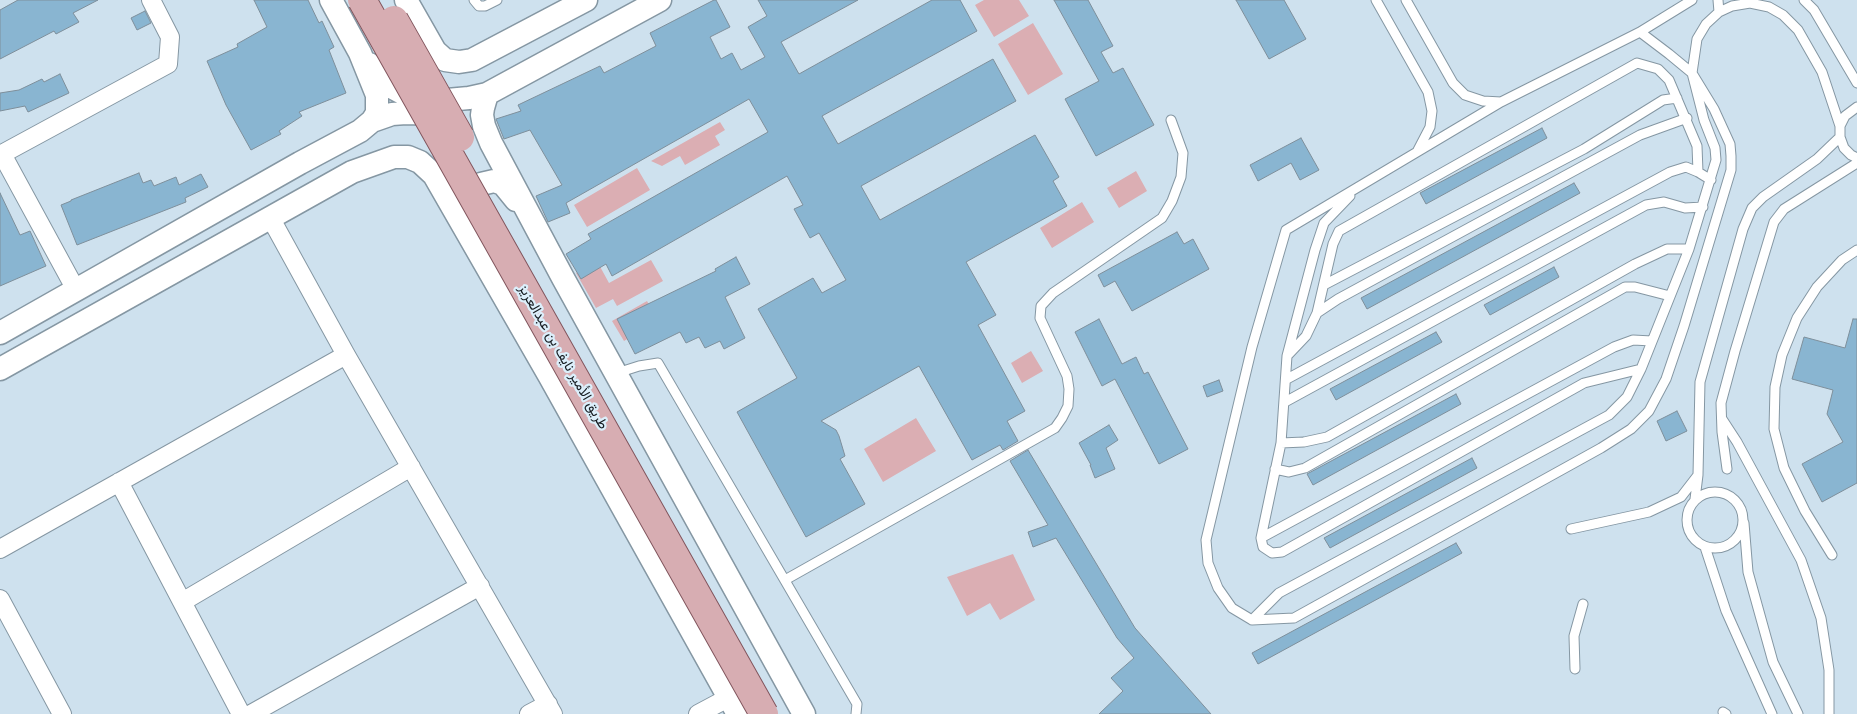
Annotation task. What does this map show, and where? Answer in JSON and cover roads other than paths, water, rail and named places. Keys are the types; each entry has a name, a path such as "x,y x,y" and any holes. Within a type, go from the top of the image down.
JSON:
{"main road":[{"name":"طريق الأمير نايف بن عبدالعزيز","path":"362,0 764,714"},
{"name":"طريق الأمير نايف بن عبدالعزيز","path":"383,0 783,714"}],"street":[{"path":"76,290 1,154 168,64 170,37 151,0"},
{"path":"333,0 352,20 366,30 373,32 382,31 394,24 398,12 396,0"},
{"path":"0,333 360,131 372,121 377,113 377,95 360,53 333,0"},
{"path":"406,0 435,50 444,60 459,62 472,60 561,9 586,0"},
{"path":"360,53 393,88 408,96 436,101 469,98 488,94 660,0"},
{"path":"488,94 482,115 491,143 528,214 804,714"},
{"path":"372,121 392,114 431,112 461,120 479,131 491,143"},
{"path":"0,369 352,172 394,157 408,157 420,162 434,175 550,377 733,706 698,714"},
{"path":"488,269 466,210 468,194 481,184 494,181 503,184 528,214"},
{"path":"270,217 346,355 550,709 529,714"},
{"path":"0,549 346,355"},
{"path":"182,602 411,467"},
{"path":"119,482 241,714"},
{"path":"251,714 480,586"},
{"path":"0,599 62,714"}],"lane":[{"path":"474,0 479,6 485,6 497,0"},
{"path":"1376,0 1428,92 1432,111 1430,127 1417,152"},
{"path":"1406,0 1453,83 1465,95 1482,101 1501,102"},
{"path":"1640,32 1692,73 1714,110 1730,144 1730,170 1708,250 1669,370 1649,411 1631,429 1601,448 1294,618 1252,620 1232,608 1218,588 1208,563 1206,540 1252,347 1286,230 1358,189 1501,102 1640,32 1692,0"},
{"path":"1718,0 1719,12"},
{"path":"1804,0 1814,10 1857,83"},
{"path":"1252,620 1279,594 1609,415 1627,397 1641,369 1690,249 1716,160 1715,148 1704,120 1692,73 1697,39 1706,24 1719,12 1732,6 1750,3 1768,7 1783,15 1798,30 1822,72 1840,126 1840,137 1844,148 1857,158"},
{"path":"1287,356 1306,336 1317,313 1333,244 1339,231 1638,63 1658,69 1670,80 1697,146 1698,172"},
{"path":"1324,285 1584,149 1663,100 1677,98"},
{"path":"1840,126 1845,116 1857,108"},
{"path":"1317,313 1338,299 1640,135 1687,118"},
{"path":"785,580 1055,428 1068,406 1068,382 1040,318 1041,306 1053,293 1162,218 1172,202 1180,177 1183,152 1171,120"},
{"path":"1744,523 1737,539 1722,548 1704,547 1688,531 1687,514 1695,499 1698,475 1700,382 1743,229 1752,208 1763,197 1817,159 1840,137"},
{"path":"1727,469 1721,417 1722,403 1735,351 1774,222 1784,209 1857,162"},
{"path":"1286,379 1670,172 1686,168 1698,172 1710,180"},
{"path":"1358,189 1324,223 1287,356 1281,443 1262,538 1263,547 1272,553 1282,552 1584,383 1641,369"},
{"path":"1285,402 1646,204 1664,202 1685,208 1703,207"},
{"path":"1281,443 1304,442 1327,437 1635,264 1667,249 1690,249"},
{"path":"1832,555 1805,510 1784,468 1774,429 1775,387 1782,355 1797,318 1817,287 1842,260 1857,250"},
{"path":"1275,469 1289,472 1305,468 1625,288 1635,287 1670,296"},
{"path":"1262,538 1614,347 1633,340 1652,340"},
{"path":"617,374 639,366 658,363 857,704 856,714"},
{"path":"1721,417 1737,442 1800,560 1821,618 1829,670 1829,714"},
{"path":"1571,529 1649,512 1681,497 1698,475"},
{"path":"1695,499 1712,491 1729,495 1738,502 1743,512 1748,572 1773,662 1798,714"},
{"path":"1704,547 1729,618 1772,714"},
{"path":"1575,670 1574,636 1582,604"}]}
